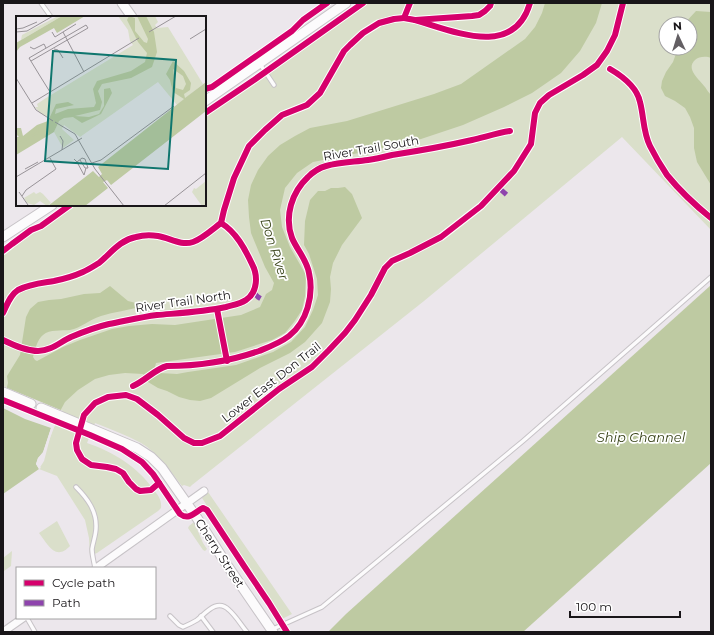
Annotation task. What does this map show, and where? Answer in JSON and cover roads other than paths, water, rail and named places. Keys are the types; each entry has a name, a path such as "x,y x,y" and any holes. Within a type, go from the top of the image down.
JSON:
{"street":[{"path":"122,3 131,16"},
{"path":"206,100 346,3"},
{"path":"3,238 51,206"},
{"path":"3,392 31,404"},
{"name":"Cherry Street","path":"41,408 137,448 151,457 162,468 272,631"},
{"path":"96,567 204,491"},
{"path":"3,632 22,619"}],"lane":[{"path":"41,3 50,16"},
{"path":"260,63 274,85"},
{"path":"272,631 322,607 523,441 711,277"},
{"path":"76,487 90,503 95,515 96,527 92,551 95,567"},
{"path":"183,627 212,607 221,605 228,609 247,632"},
{"path":"170,616 183,627"},
{"path":"201,616 214,632"},
{"path":"27,619 35,632"},
{"path":"182,632 183,627"}],"water":[{"name":"Don River","path":"545,3 602,3 596,23 580,51 561,73 532,93 463,125 421,139 313,162 297,173 285,188 280,210 282,227 290,247 306,275 305,296 302,310 285,333 272,340 235,352 156,363 155,367 160,373 177,374 236,365 273,352 291,342 305,327 318,295 317,279 309,254 304,245 305,221 310,200 318,191 345,187 352,194 362,218 342,245 333,263 330,277 330,302 322,323 305,342 290,353 260,368 211,398 200,401 179,397 158,388 148,382 143,374 125,373 95,379 78,390 65,402 51,428 43,453 38,458 36,464 39,469 3,494 3,403 8,383 7,376 20,355 26,317 30,309 38,302 84,294 100,293 110,286 128,301 144,305 97,317 74,329 46,333 39,340 35,348 33,357 37,361 63,347 112,329 152,324 175,325 241,315 260,307 266,294 272,290 274,283 265,267 251,233 248,200 251,185 258,170 268,156 280,145 310,128 347,121 461,84 525,39 535,27"},
{"path":"696,11 711,12 711,58 701,57 695,60 692,63 692,71 711,95 711,185 697,162 694,148 694,128 690,117 685,108 665,96 661,88 662,81 675,56 698,56 698,16 691,16"},
{"name":"Ship Channel","path":"711,285 711,463 523,632 328,632 346,614"}]}
